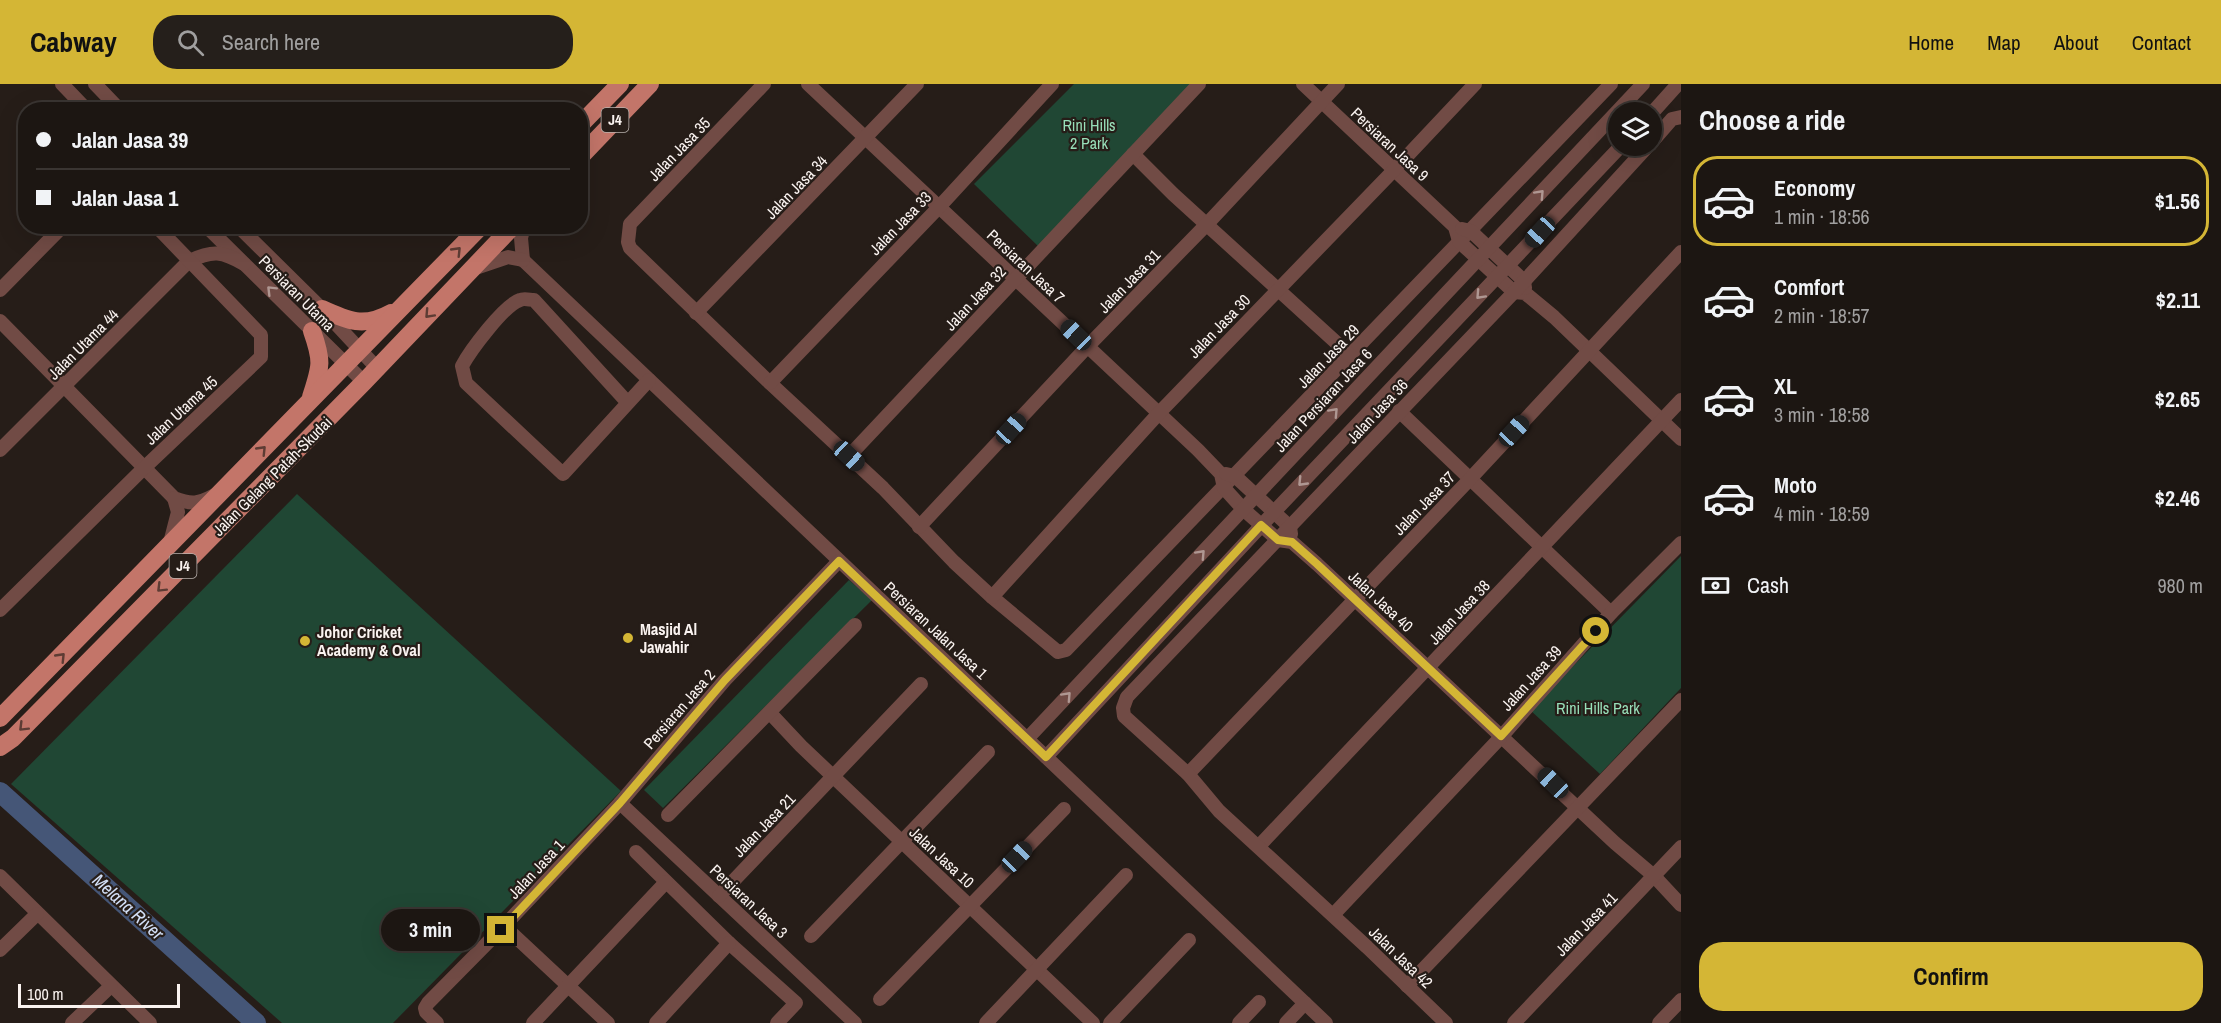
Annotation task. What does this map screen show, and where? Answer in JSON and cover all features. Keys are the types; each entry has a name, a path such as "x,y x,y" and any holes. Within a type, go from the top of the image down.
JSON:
{"main road":[{"name":"J4","path":"588,117 620,84"},
{"name":"J4","path":"588,149 650,84"},
{"name":"Jalan Gelang Patah-Skudai","path":"0,718 473,234"},
{"name":"Jalan Gelang Patah-Skudai","path":"0,747 21,729 364,382 505,234"},
{"path":"322,309 349,322 370,322 404,305"},
{"path":"310,402 319,372 321,355 312,331"}],"street":[{"path":"95,84 112,102"},
{"name":"Jalan Jasa 35","path":"696,312 630,249 628,242 630,224 764,84"},
{"name":"Persiaran Jasa 7","path":"808,84 1227,479 1256,496"},
{"name":"Jalan Jasa 34","path":"696,312 917,84"},
{"name":"Jalan Jasa 33","path":"770,383 940,206 1052,84"},
{"name":"Jalan Jasa 32","path":"849,456 1199,84"},
{"name":"Persiaran Jasa 9","path":"1303,84 1455,227 1471,231"},
{"name":"Jalan Jasa 31","path":"919,527 1338,84"},
{"name":"Jalan Jasa 30","path":"992,597 1159,413 1475,84"},
{"name":"Jalan Jasa 29","path":"992,597 1055,651 1066,650 1227,479 1351,356 1611,84"},
{"name":"Jalan Persiaran Jasa 6","path":"1027,739 1643,84"},
{"path":"1662,102 1678,84"},
{"path":"66,88 74,102"},
{"path":"66,88 79,102"},
{"path":"1662,130 1672,119 1681,117"},
{"path":"1133,154 1351,356"},
{"path":"1047,757 1261,525 1612,156"},
{"name":"Jalan Jasa 36","path":"1127,698 1285,541 1290,527 1399,411 1521,288 1639,156"},
{"path":"1455,227 1459,241 1498,276 1521,288"},
{"path":"1471,231 1508,266 1521,288 1681,439"},
{"path":"0,290 55,234"},
{"name":"Jalan Utama 45","path":"0,610 261,357 261,335 164,234"},
{"name":"Persiaran Utama","path":"214,234 364,382"},
{"name":"Persiaran Utama","path":"246,234 322,309 377,368"},
{"path":"469,271 491,261 508,257 523,260 522,234"},
{"name":"Jalan Jasa 37","path":"1188,774 1470,479 1681,252"},
{"path":"189,261 204,254 215,253 225,254 244,264"},
{"name":"Persiaran Jalan Jasa 1","path":"523,260 1326,1023"},
{"name":"Jalan Utama 44","path":"0,450 189,261"},
{"path":"628,403 534,300 522,299 513,303 472,347 462,366 466,383 563,474 628,403 649,380"},
{"path":"696,312 883,488 919,527 992,597"},
{"path":"0,321 174,498 189,504 201,502 221,492"},
{"name":"Jalan Jasa 38","path":"1259,846 1681,400"},
{"path":"1399,411 1611,613"},
{"name":"Persiaran Jasa 7","path":"1227,479 1243,509"},
{"path":"1256,496 1290,527"},
{"path":"169,546 177,512 174,498"},
{"name":"Jalan Jasa 40","path":"1243,509 1355,599 1615,843 1654,876 1681,905"},
{"name":"Jalan Jasa 39","path":"1333,915 1501,736 1611,613 1681,543"},
{"name":"Persiaran Jasa 2","path":"620,803 725,680 839,561"},
{"path":"668,815 855,625"},
{"name":"Jalan Jasa 21","path":"719,896 921,684"},
{"name":"Jalan Jasa 42","path":"1127,698 1123,708 1124,716 1188,774 1219,811 1333,915 1446,1023"},
{"path":"1407,986 1681,700"},
{"name":"Jalan Jasa 10","path":"770,713 833,777 1093,1023"},
{"path":"811,936 988,752"},
{"name":"Persiaran Jasa 3","path":"620,803 855,1023"},
{"name":"Jalan Jasa 1","path":"437,1023 426,1012 425,1008 428,1003 620,803"},
{"path":"880,999 1064,809"},
{"name":"Jalan Jasa 41","path":"1514,1023 1681,847"},
{"path":"636,852 729,943 796,1003 777,1023"},
{"path":"986,1023 1126,875"},
{"path":"0,876 150,1023"},
{"path":"533,1023 666,882"},
{"path":"0,950 37,914"},
{"path":"504,926 608,1023"},
{"path":"1110,1023 1189,940"},
{"path":"656,1023 729,943"},
{"path":"72,1023 111,986"},
{"path":"1659,1023 1681,1000"},
{"path":"1239,1023 1258,1002"},
{"path":"1286,1023 1305,1003"}],"green space":[{"name":"Rini Hills 2 Park","path":"1074,84 1202,84 1041,249 974,184"},
{"name":"Johor Cricket Academy & Oval","path":"297,494 621,791 393,1023 282,1023 11,784"},
{"name":"Rini Hills Park","path":"1681,556 1681,688 1600,774 1530,710"},
{"path":"849,580 872,600 663,808 644,790"}],"waterway":[{"name":"Melana River","path":"0,792 256,1023"}],"place":[{"name":"Masjid Al Jawahir","path":"628,638"},
{"name":"Johor Cricket Academy & Oval","path":"305,641"}],"route":[{"path":"501,930 620,803 725,680 839,561 1046,757 1261,525 1278,540 1292,542 1501,736 1596,631"}]}
